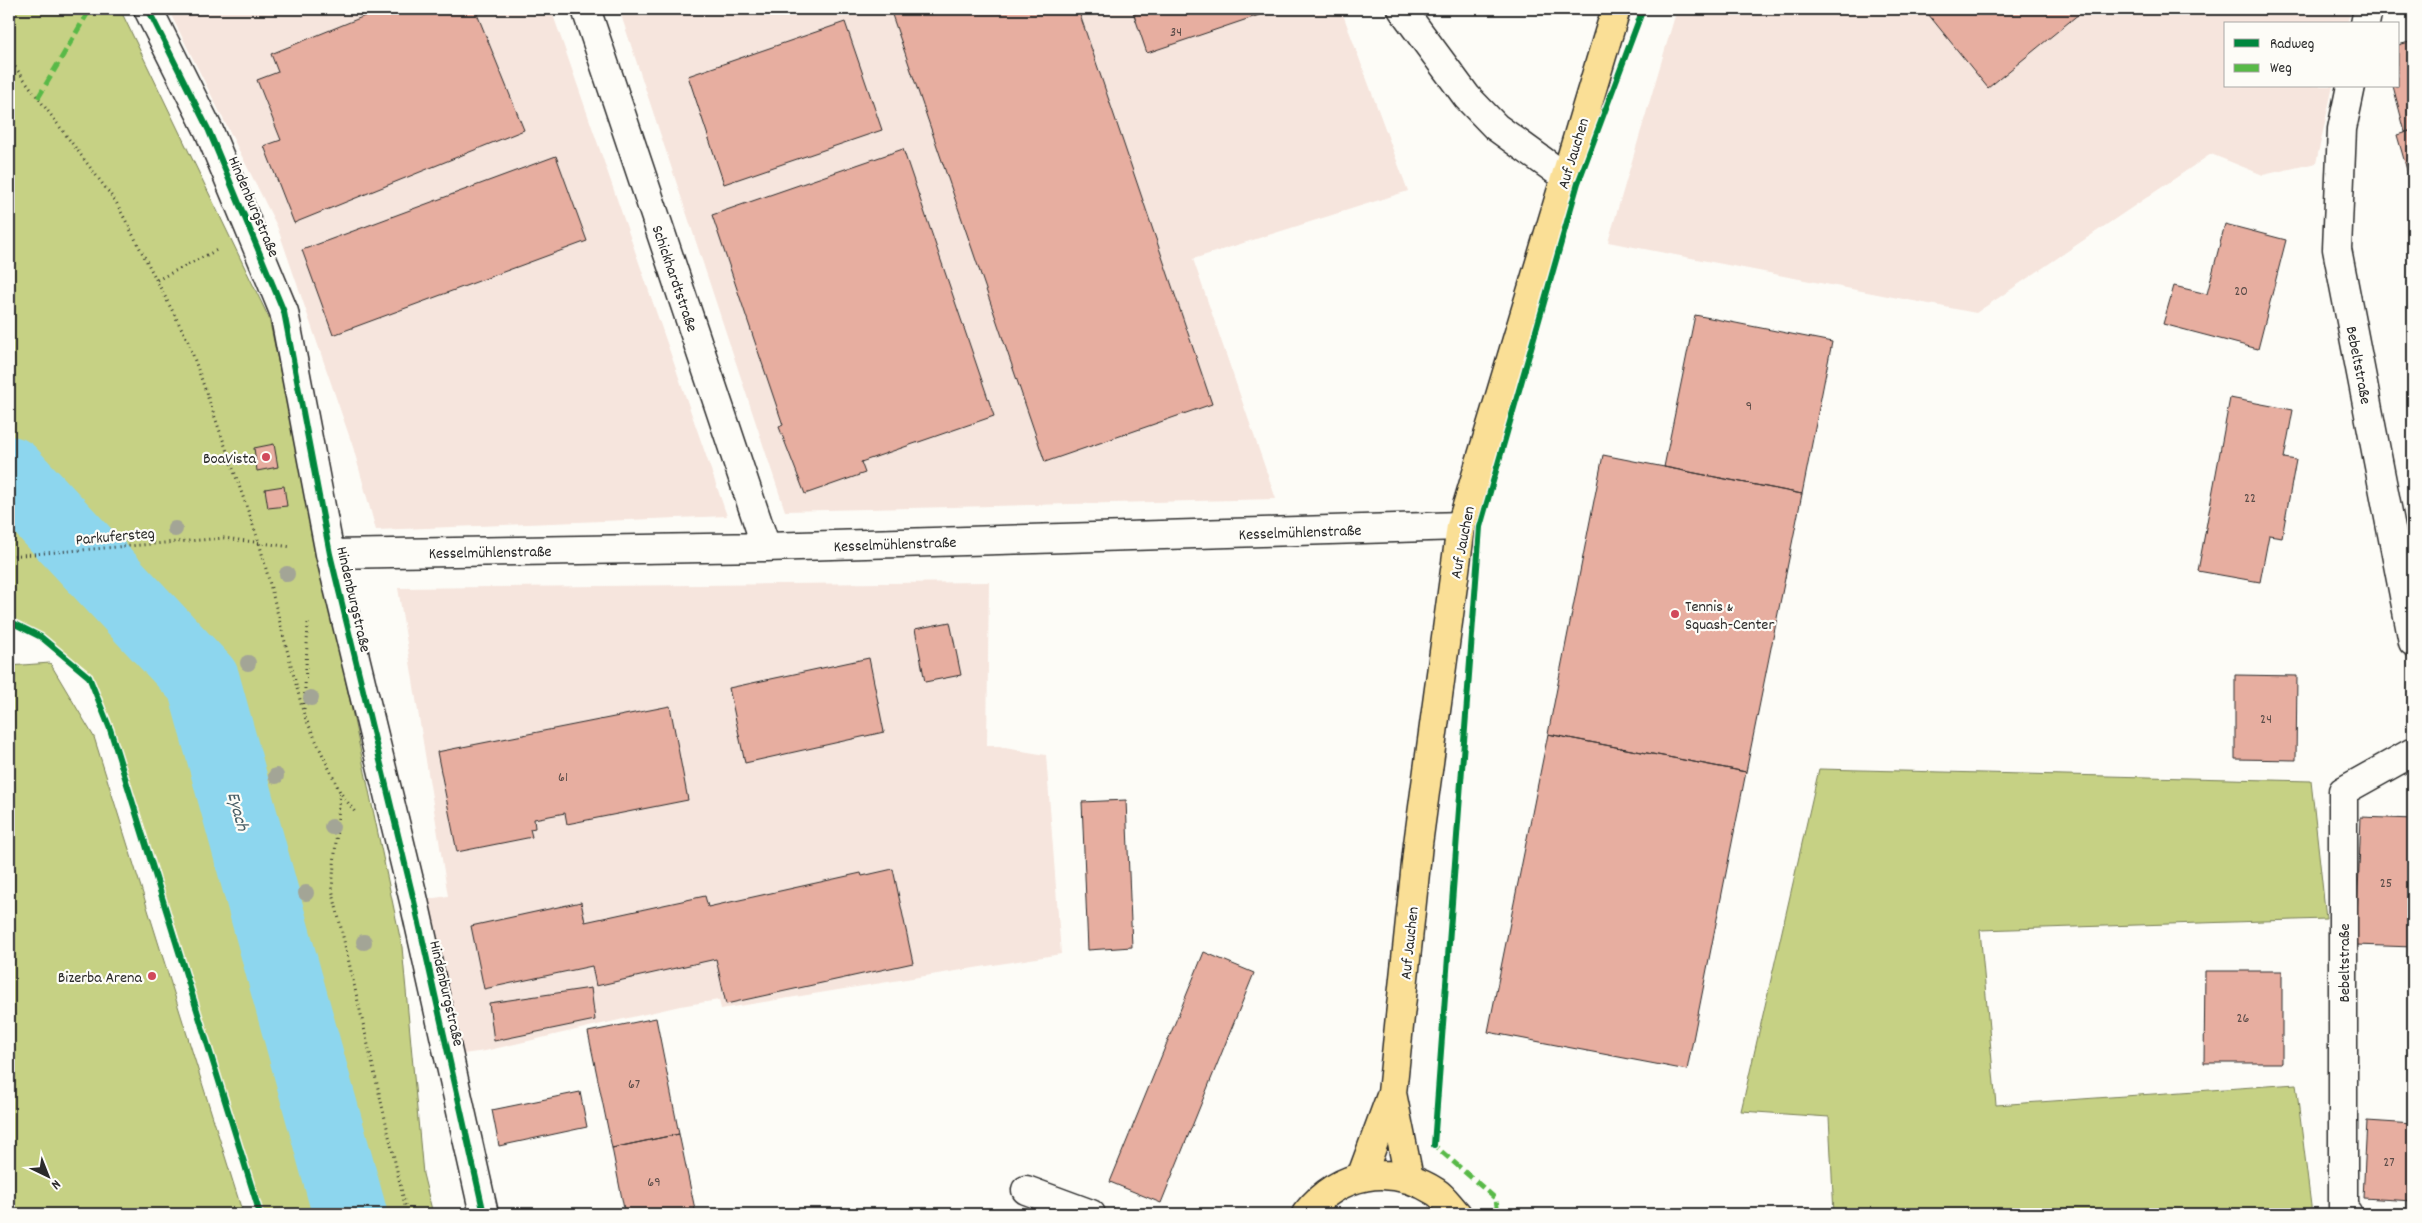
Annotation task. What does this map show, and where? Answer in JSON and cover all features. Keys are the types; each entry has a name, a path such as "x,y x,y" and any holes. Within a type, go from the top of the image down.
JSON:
{"main road":[{"name":"Auf Jauchen","path":"1361,1177 1392,1093 1418,844 1461,526 1616,9"},
{"name":"Auf Jauchen","path":"1392,1093 1409,1178"},
{"path":"1306,1214 1318,1199 1338,1185 1361,1177 1385,1174 1409,1178 1437,1193 1457,1214"}],"street":[{"name":"Hindenburgstraße","path":"148,9 209,131 284,312 330,554 414,902 484,1214"},
{"name":"Schickhardtstraße","path":"586,9 766,546"},
{"path":"1402,9 1467,97 1496,127 1565,177"},
{"path":"2365,22 2368,9"},
{"name":"Bebeltstraße","path":"2351,88 2342,129 2337,248 2413,642"},
{"name":"Kesselmühlenstraße","path":"330,554 766,546 1461,526"},
{"name":"Bebeltstraße","path":"2348,1214 2343,1207 2343,791 2413,752"},
{"path":"1026,1190 1091,1214"}],"path":[{"path":"9,59 116,202 188,341 259,542 304,715 340,792 356,813"},
{"path":"157,280 251,233"},
{"path":"304,715 308,618"},
{"path":"340,792 332,889 407,1214"}],"shaded area":[{"path":"168,9 551,9 727,516 376,530 353,447 277,226"},
{"path":"619,9 1341,9 1408,191 1193,259 1276,499 785,511"},
{"path":"1677,9 2351,9 2348,22 2224,22 2224,88 2333,88 2316,163 2263,175 2211,154 1976,313 1608,242"},
{"path":"989,582 987,745 1046,755 1061,954 721,1009 719,1000 680,1006 485,1051 448,1056 414,901 448,896 398,588"}],"green space":[{"path":"9,9 120,9 269,318 402,947 423,1174 433,1214 259,1214 110,729 89,677 41,637 9,621"},
{"path":"50,663 94,737 243,1214 9,1214 9,666"},
{"path":"1819,769 2311,781 2326,919 1980,930 1996,1105 2296,1084 2312,1214 1834,1214 1829,1117 1741,1111"}],"building":[{"path":"382,9 475,9 524,130 294,223 264,146 281,140 257,80 278,72 271,54"},
{"path":"890,9 1078,9 1212,404 1045,462"},
{"path":"1132,9 1277,9 1147,53"},
{"path":"1924,9 2085,9 1988,88"},
{"path":"2407,9 2413,9 2413,29"},
{"path":"845,22 882,130 724,184 688,76"},
{"path":"2413,41 2413,130 2405,132 2394,88 2400,88 2400,44"},
{"path":"2413,130 2413,191 2397,135"},
{"path":"903,149 994,416 861,462 865,473 805,494 779,427 783,425 712,215"},
{"path":"556,156 587,241 333,335 302,250"},
{"path":"2225,224 2286,240 2258,349 2163,324 2174,286 2207,294"},
{"path":"1695,315 1832,342 1802,494 1664,467"},
{"path":"2230,398 2293,410 2284,458 2296,460 2282,537 2269,535 2260,582 2198,571"},
{"name":"BoaVista","path":"274,444 278,467 257,471 254,448"},
{"name":"Tennis & Squash-Center","path":"1603,455 1802,494 1746,772 1548,734"},
{"path":"284,486 287,506 268,508 265,489"},
{"path":"950,622 961,675 925,682 915,629"},
{"path":"869,658 884,732 745,763 729,688"},
{"path":"2235,675 2297,676 2296,760 2235,759"},
{"path":"670,706 688,800 567,824 565,813 534,819 535,828 530,829 532,837 457,852 437,752"},
{"path":"1548,734 1746,772 1687,1070 1488,1032"},
{"path":"1126,800 1132,947 1088,950 1082,802"},
{"path":"2361,817 2413,819 2413,947 2356,945"},
{"path":"893,869 913,963 726,1004 716,959 596,986 592,966 484,989 471,926 581,902 585,922 705,896 708,907 861,873 862,876"},
{"path":"1204,952 1254,973 1161,1203 1110,1182"},
{"path":"2205,971 2282,971 2282,1063 2204,1063"},
{"path":"591,988 595,1020 494,1041 489,1003"},
{"path":"656,1018 679,1134 612,1148 588,1032"},
{"path":"580,1092 587,1127 499,1146 492,1110"},
{"path":"2367,1121 2413,1124 2413,1201 2363,1198"},
{"path":"679,1134 696,1214 625,1214 612,1148"}],"waterway":[{"name":"Eyach","path":"9,473 203,681 350,1214"}],"marked path":[{"path":"38,98 90,9"},
{"path":"1434,1140 1434,1145 1496,1199 1498,1214"}],"cycle path":[{"path":"148,9 209,131 284,312 330,554 414,901 484,1214"},
{"path":"1434,1145 1480,527 1578,183 1643,9"},
{"path":"9,621 41,637 89,677 110,729 260,1214"}],"place":[{"name":"BoaVista","path":"266,457"},
{"name":"Tennis & Squash-Center","path":"1675,614"},
{"name":"Bizerba Arena","path":"152,976"}]}
